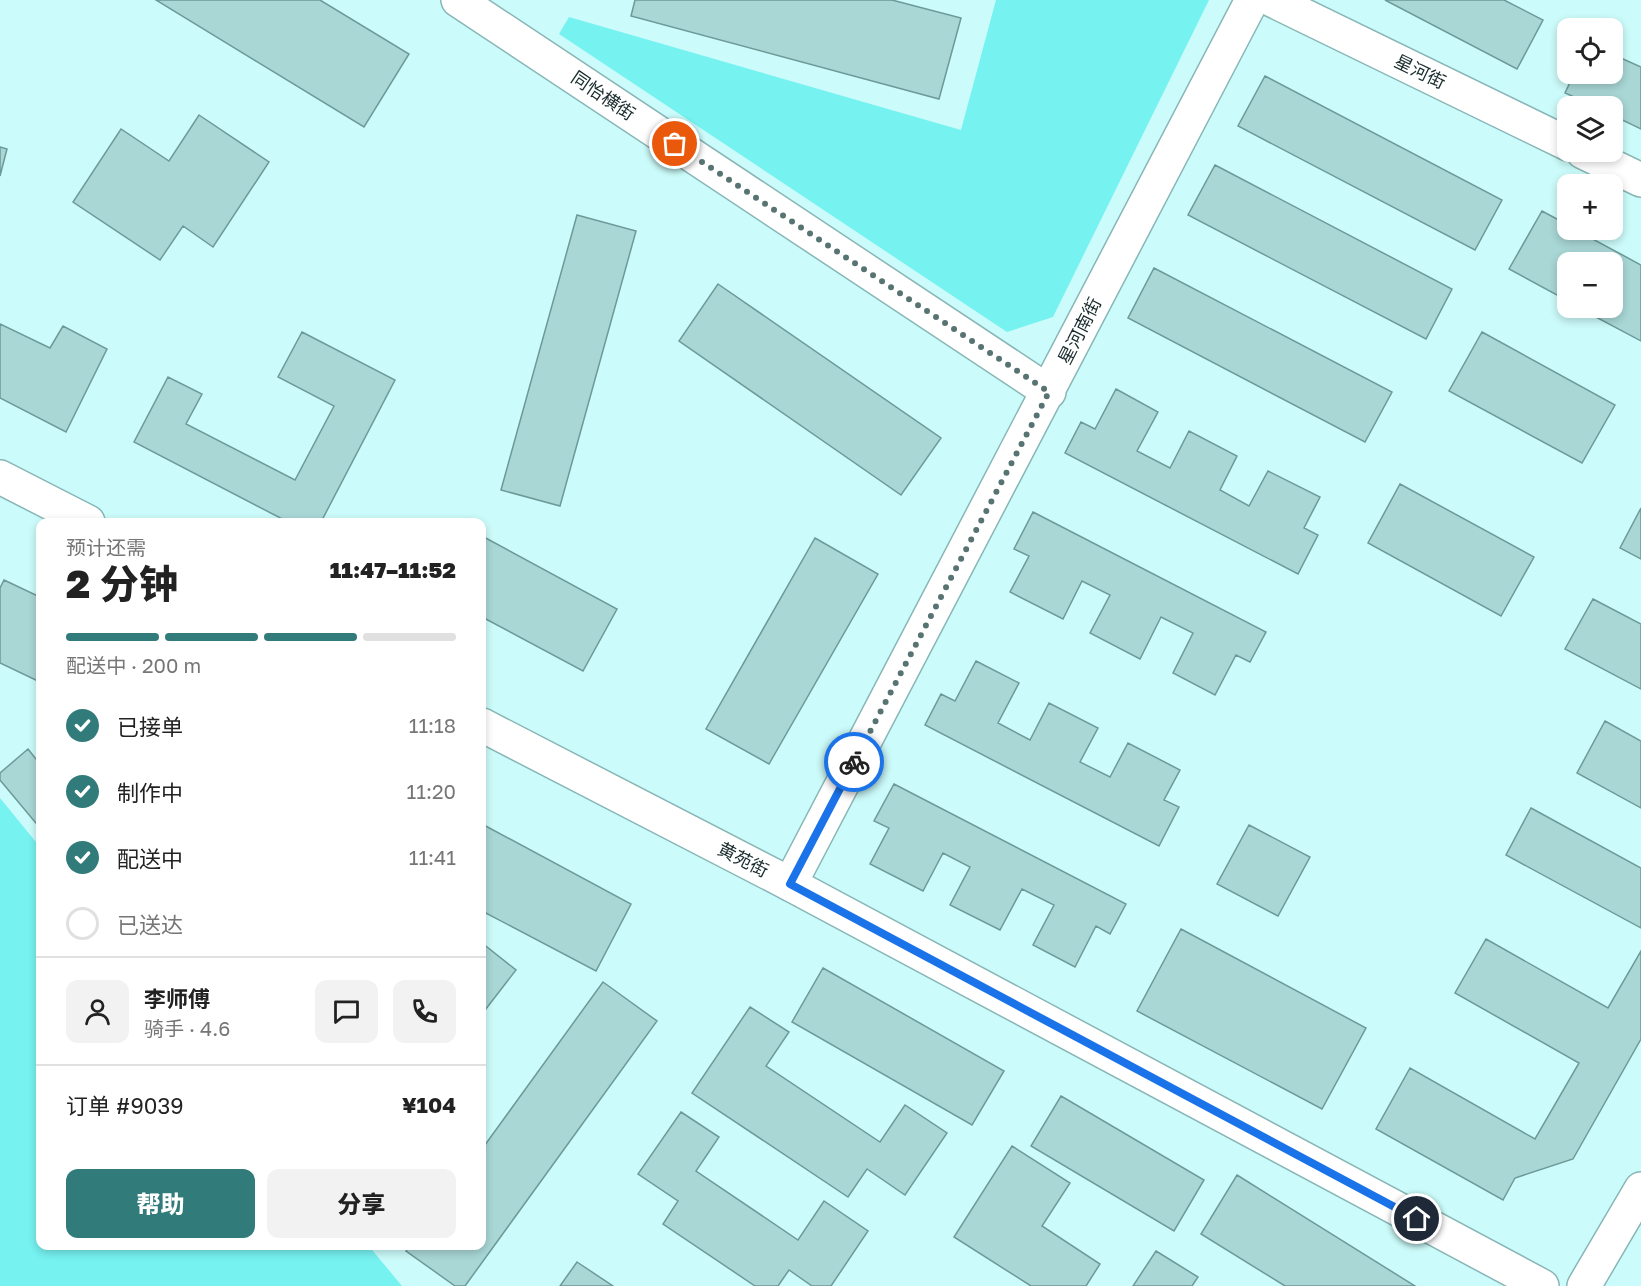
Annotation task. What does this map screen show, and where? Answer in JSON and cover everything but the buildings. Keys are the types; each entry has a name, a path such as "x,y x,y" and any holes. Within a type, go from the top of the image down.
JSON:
{"street":[{"name":"同怡横街","path":"458,0 1049,392"},
{"name":"星河南街","path":"790,884 1252,0"},
{"name":"星河街","path":"1272,0 1557,139"},
{"path":"1604,162 1641,180"},
{"path":"0,477 80,518"},
{"name":"黄苑街","path":"486,727 790,884 1542,1286"},
{"path":"1584,1286 1641,1189"}],"shaded area":[{"path":"996,0 1209,0 1053,317 1007,332 559,34 569,17 961,130"},
{"path":"0,798 36,842 36,1250 372,1250 402,1286 0,1286"}],"way so far":[{"path":"675,144 1049,392 854,762"}],"route":[{"path":"854,762 790,884 1417,1219"}]}
